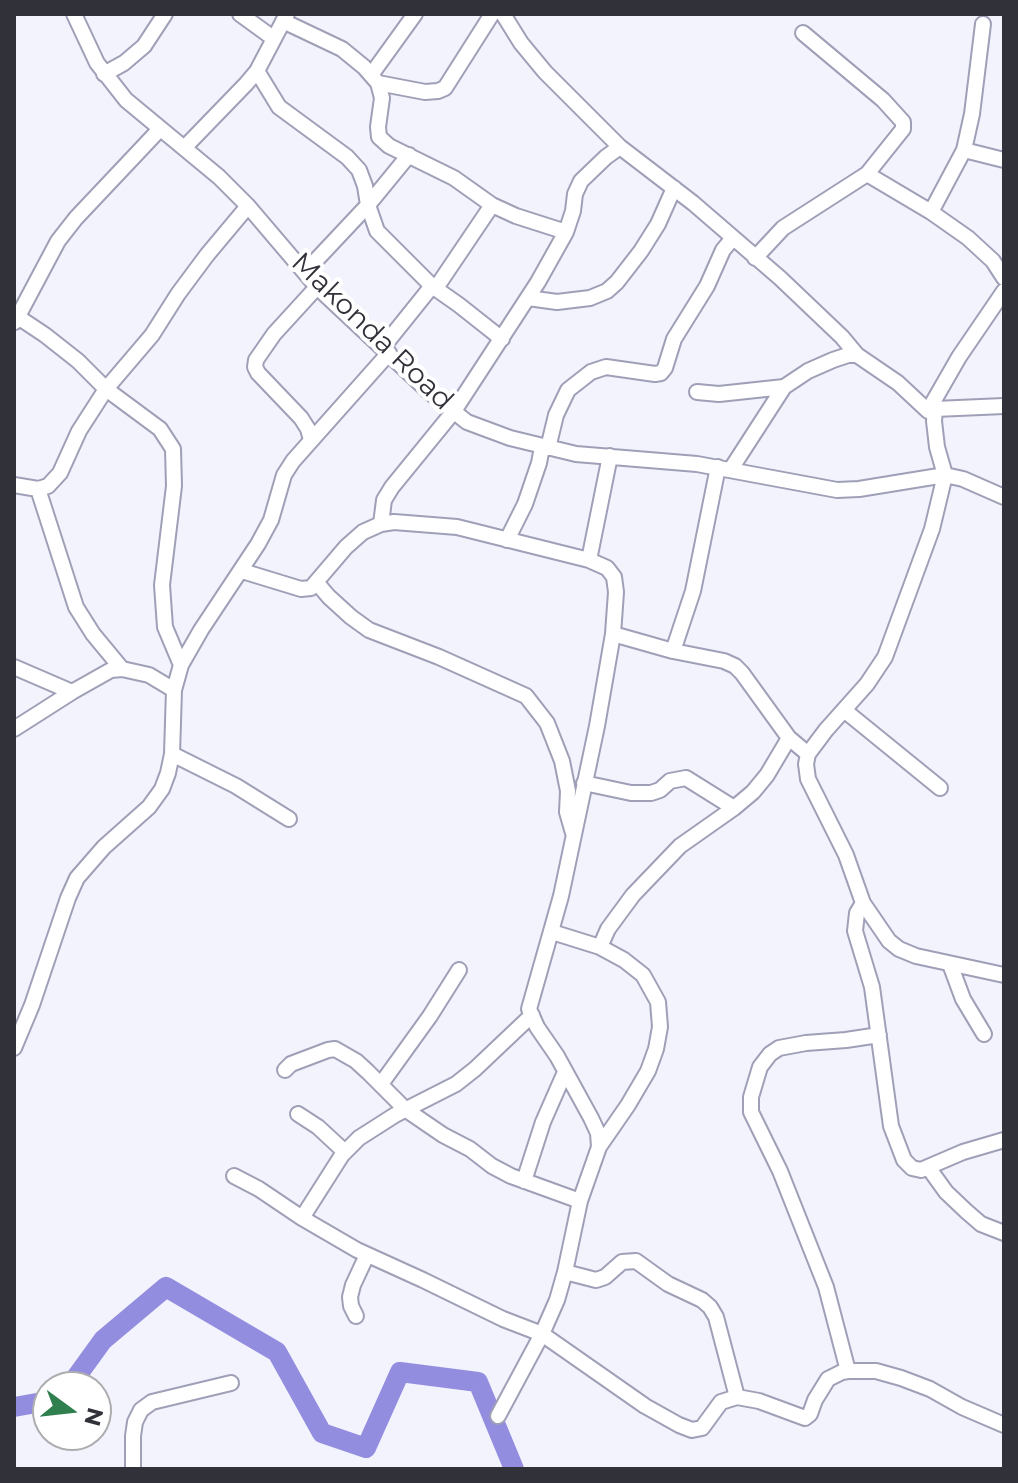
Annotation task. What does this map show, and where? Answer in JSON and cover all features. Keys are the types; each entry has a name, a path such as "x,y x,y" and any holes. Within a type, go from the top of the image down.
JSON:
{"street":[{"name":"Makonda Road","path":"74,14 104,74 126,100 219,177 317,287 428,391 467,422 576,454 724,468 837,490 945,475 963,479 1004,497"},
{"path":"104,74 124,63 144,46 165,14"},
{"path":"240,14 273,38"},
{"path":"374,79 415,14"},
{"path":"374,79 425,92 445,88 492,14"},
{"path":"503,14 521,43 545,72 620,147 733,238 815,310 857,355 931,410 945,475 932,529 885,657 867,684 808,754 806,764 808,779 846,855 863,903 879,929 899,949 916,956 1004,975"},
{"path":"185,147 257,71 285,17 342,49 374,79 382,98 379,137 389,146 454,178 492,205 566,232"},
{"path":"931,212 964,150 972,114 983,24"},
{"path":"755,258 783,228 867,174 903,129 903,122 883,100 803,33"},
{"path":"257,71 279,107 347,157 359,170 377,231 434,287 502,339"},
{"path":"160,129 58,241 21,292 16,321 45,335 78,361 106,389 160,429 173,449 174,486 162,585 165,627 181,665"},
{"path":"381,524 384,500 392,487 454,411 528,298 566,232 581,181 620,147"},
{"path":"964,150 1004,160"},
{"path":"305,272 368,205 409,155"},
{"path":"867,174 931,212 981,249 1004,278"},
{"path":"528,298 545,302 568,301 590,298 607,291 641,251 658,224 674,188"},
{"path":"14,1048 77,878 104,847 149,807 162,789 172,754 174,690 181,665 271,520 284,475 386,350 492,205"},
{"path":"14,485 38,489 48,486 60,473 79,431 106,389 152,335 199,265 248,206"},
{"path":"507,540 525,504 556,415 568,390 591,372 606,367 661,373 674,339 707,286 723,250 733,238"},
{"path":"311,440 301,418 255,367 256,360 274,334 317,287"},
{"path":"931,410 959,357 1004,291"},
{"path":"673,651 693,591 724,468 784,387 808,371 833,360 857,355"},
{"path":"697,392 719,394 784,387"},
{"path":"931,410 1004,406"},
{"path":"589,560 610,456"},
{"path":"38,489 76,607 93,634 122,669"},
{"path":"242,571 301,589 311,588 363,532 394,522 457,527 589,560 607,568 614,577 613,634 597,726 552,932 529,1009 598,1133 599,1147"},
{"path":"317,583 351,617 369,630 526,696 547,723 562,761 568,791 567,812 574,833"},
{"path":"613,634 735,666 789,738 808,754"},
{"path":"14,667 72,692"},
{"path":"14,729 111,670 122,669 149,675 174,690"},
{"path":"844,710 940,788"},
{"path":"600,947 616,917 662,862 753,792 789,738"},
{"path":"172,754 236,786 289,819"},
{"path":"584,783 631,793 651,793 670,781 686,778 734,808"},
{"path":"863,903 857,913 855,931 872,987 891,1126 904,1160 912,1168 921,1170 963,1152 1004,1140"},
{"path":"498,1416 557,1300 580,1201 599,1147 648,1071 660,1027 658,1002 643,975 600,947 552,932"},
{"path":"950,964 963,999 984,1034"},
{"path":"381,1084 459,970"},
{"path":"302,1218 345,1152 359,1138 405,1109 456,1084 532,1015"},
{"path":"848,1371 826,1287 780,1171 751,1112 751,1097 760,1067 779,1048 879,1035"},
{"path":"285,1070 291,1064 335,1049 356,1061 405,1109 492,1166 580,1201"},
{"path":"524,1181 543,1122 565,1072"},
{"path":"298,1114 318,1127 345,1152"},
{"path":"928,1167 946,1192 966,1211 981,1224 1004,1233"},
{"path":"234,1176 367,1255 542,1334 645,1406 692,1430 702,1428 721,1402 737,1397 759,1401 805,1418 828,1379 848,1371 876,1371 901,1378 1004,1425"},
{"path":"356,1316 350,1297 367,1255"},
{"path":"565,1272 596,1280 605,1277 622,1262 636,1261 668,1284 702,1300 716,1317 737,1397"},
{"path":"133,1469 133,1436 141,1410 152,1402 231,1383"}],"waterway":[{"path":"81,1371 103,1340 166,1287 277,1352 322,1433 366,1448 400,1372 478,1382 514,1469"},
{"path":"14,1407 32,1404"}]}
